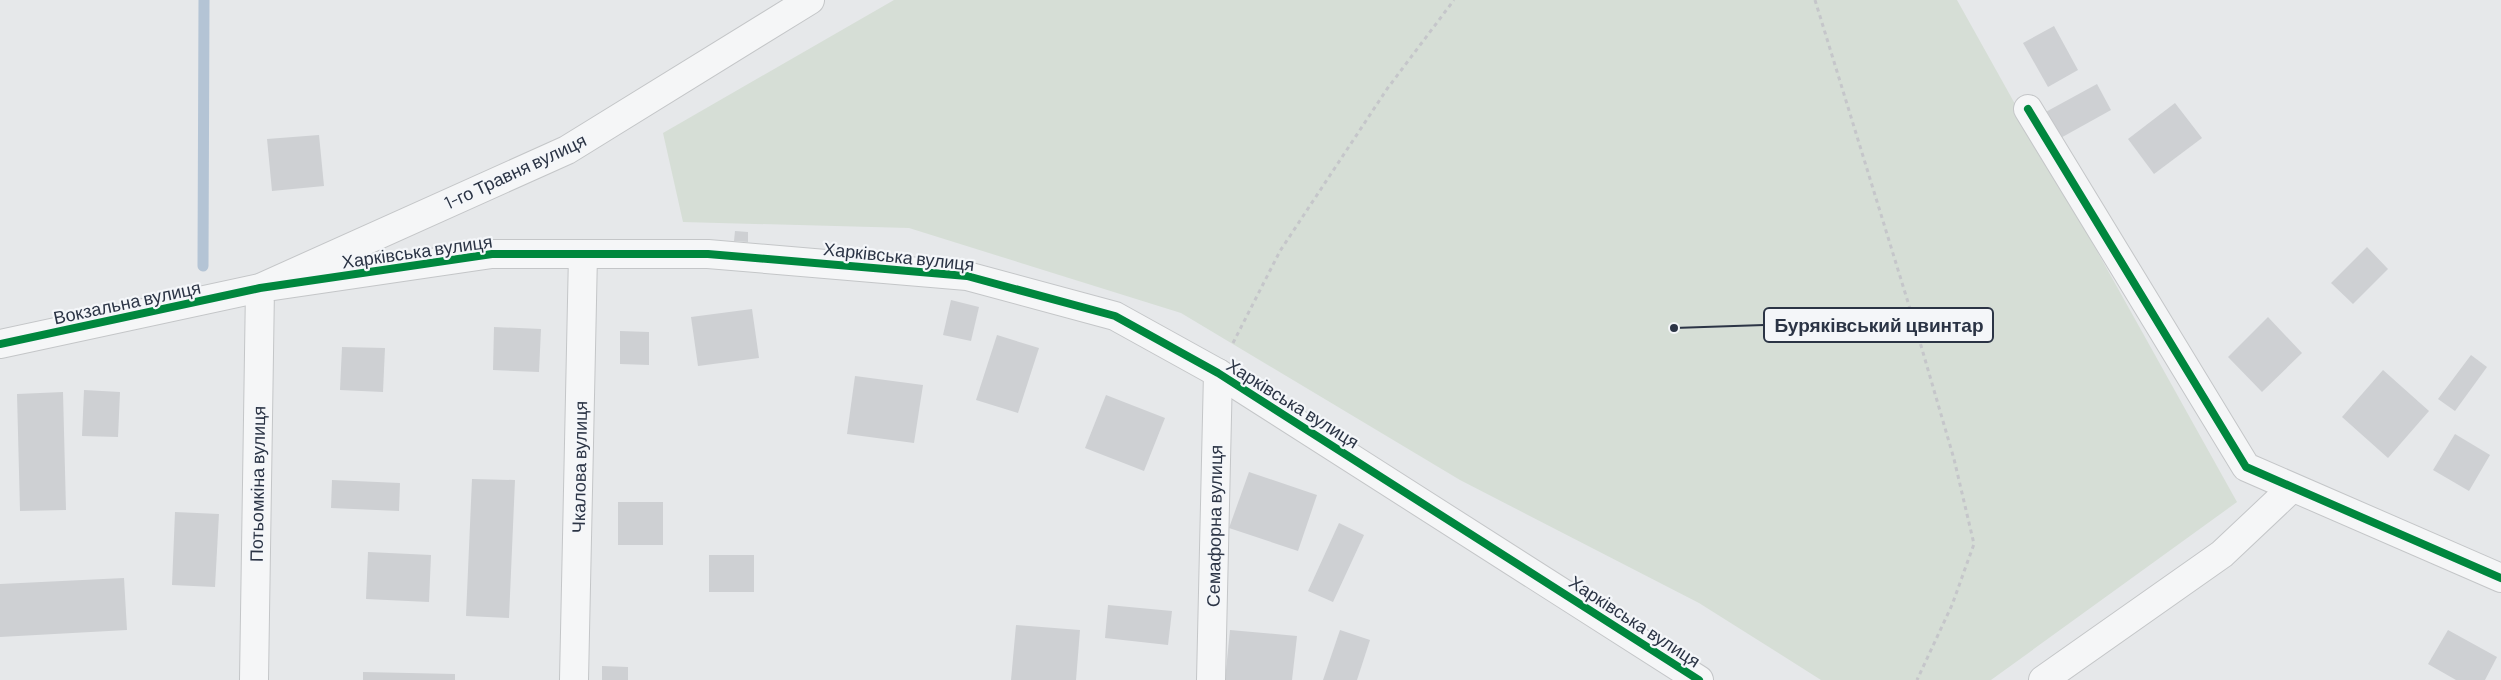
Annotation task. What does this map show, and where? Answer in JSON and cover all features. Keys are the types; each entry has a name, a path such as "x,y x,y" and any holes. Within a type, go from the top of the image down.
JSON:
{"street":[{"name":"1-го Травня вулиця","path":"260,288 567,150 810,0"},
{"path":"2028,109 2246,468 2501,578"},
{"name":"Харківська вулиця","path":"260,288 492,254 708,254 967,276 1115,316 1218,373 1699,680"},
{"name":"Чкалова вулиця","path":"574,680 583,254"},
{"name":"Вокзальна вулиця","path":"0,344 260,288"},
{"name":"Потьомкіна вулиця","path":"254,680 260,288"},
{"name":"Семафорна вулиця","path":"1211,680 1218,373"},
{"path":"2043,680 2222,554 2292,488"}],"path":[{"path":"1218,373 1280,252 1388,89 1454,0"},
{"path":"1815,0 1954,459 1974,544 1952,605 1917,680"}],"shaded area":[{"path":"894,0 1957,0 2237,502 1991,680 1821,680 1699,603 1460,480 1181,313 909,228 683,222 663,133"}],"building":[{"path":"2054,26 2078,70 2048,87 2023,43"},
{"path":"2097,84 2111,110 2057,140 2042,114"},
{"path":"2175,103 2202,138 2154,174 2128,139"},
{"path":"319,135 324,186 272,191 267,139"},
{"path":"735,231 748,232 748,242 734,241"},
{"path":"2367,247 2388,269 2353,304 2331,283"},
{"path":"951,300 979,307 971,341 943,335"},
{"path":"752,309 759,358 698,366 691,317"},
{"path":"2268,317 2302,353 2262,392 2228,357"},
{"path":"494,327 541,329 539,372 493,370"},
{"path":"620,331 649,332 649,365 620,364"},
{"path":"997,335 1039,348 1018,413 976,400"},
{"path":"342,347 385,348 383,392 340,390"},
{"path":"2471,355 2487,367 2455,411 2438,399"},
{"path":"2383,370 2429,411 2388,458 2342,417"},
{"path":"855,376 923,385 914,443 847,434"},
{"path":"84,390 120,392 118,437 82,436"},
{"path":"63,392 66,510 20,511 17,394"},
{"path":"1106,395 1165,418 1144,471 1085,448"},
{"path":"2455,434 2490,455 2469,491 2433,470"},
{"path":"1249,472 1317,495 1298,551 1229,528"},
{"path":"472,479 515,480 509,618 466,616"},
{"path":"332,480 400,483 399,511 331,508"},
{"path":"618,502 663,502 663,545 618,545"},
{"path":"175,512 219,514 215,587 172,585"},
{"path":"1339,523 1364,535 1333,602 1308,591"},
{"path":"368,552 431,555 429,602 366,599"},
{"path":"709,555 754,555 754,592 709,592"},
{"path":"124,578 127,630 0,637 0,584"},
{"path":"1108,605 1172,611 1168,645 1105,638"},
{"path":"1016,625 1080,630 1076,680 1011,680"},
{"path":"1230,630 1297,636 1292,680 1225,680"},
{"path":"1340,630 1370,640 1357,680 1323,680"},
{"path":"2448,630 2497,657 2485,680 2456,680 2428,664"},
{"path":"602,666 628,667 628,680 602,680"},
{"path":"363,672 455,674 455,680 363,680"}],"waterway":[{"path":"203,266 204,0"}],"cycle path":[{"path":"2028,109 2246,467 2501,578"},
{"path":"0,344 260,288 492,254 708,254 967,276 1115,316 1218,373 1699,680"}],"place":[{"name":"Буряківський цвинтар","path":"1674,328"}]}
